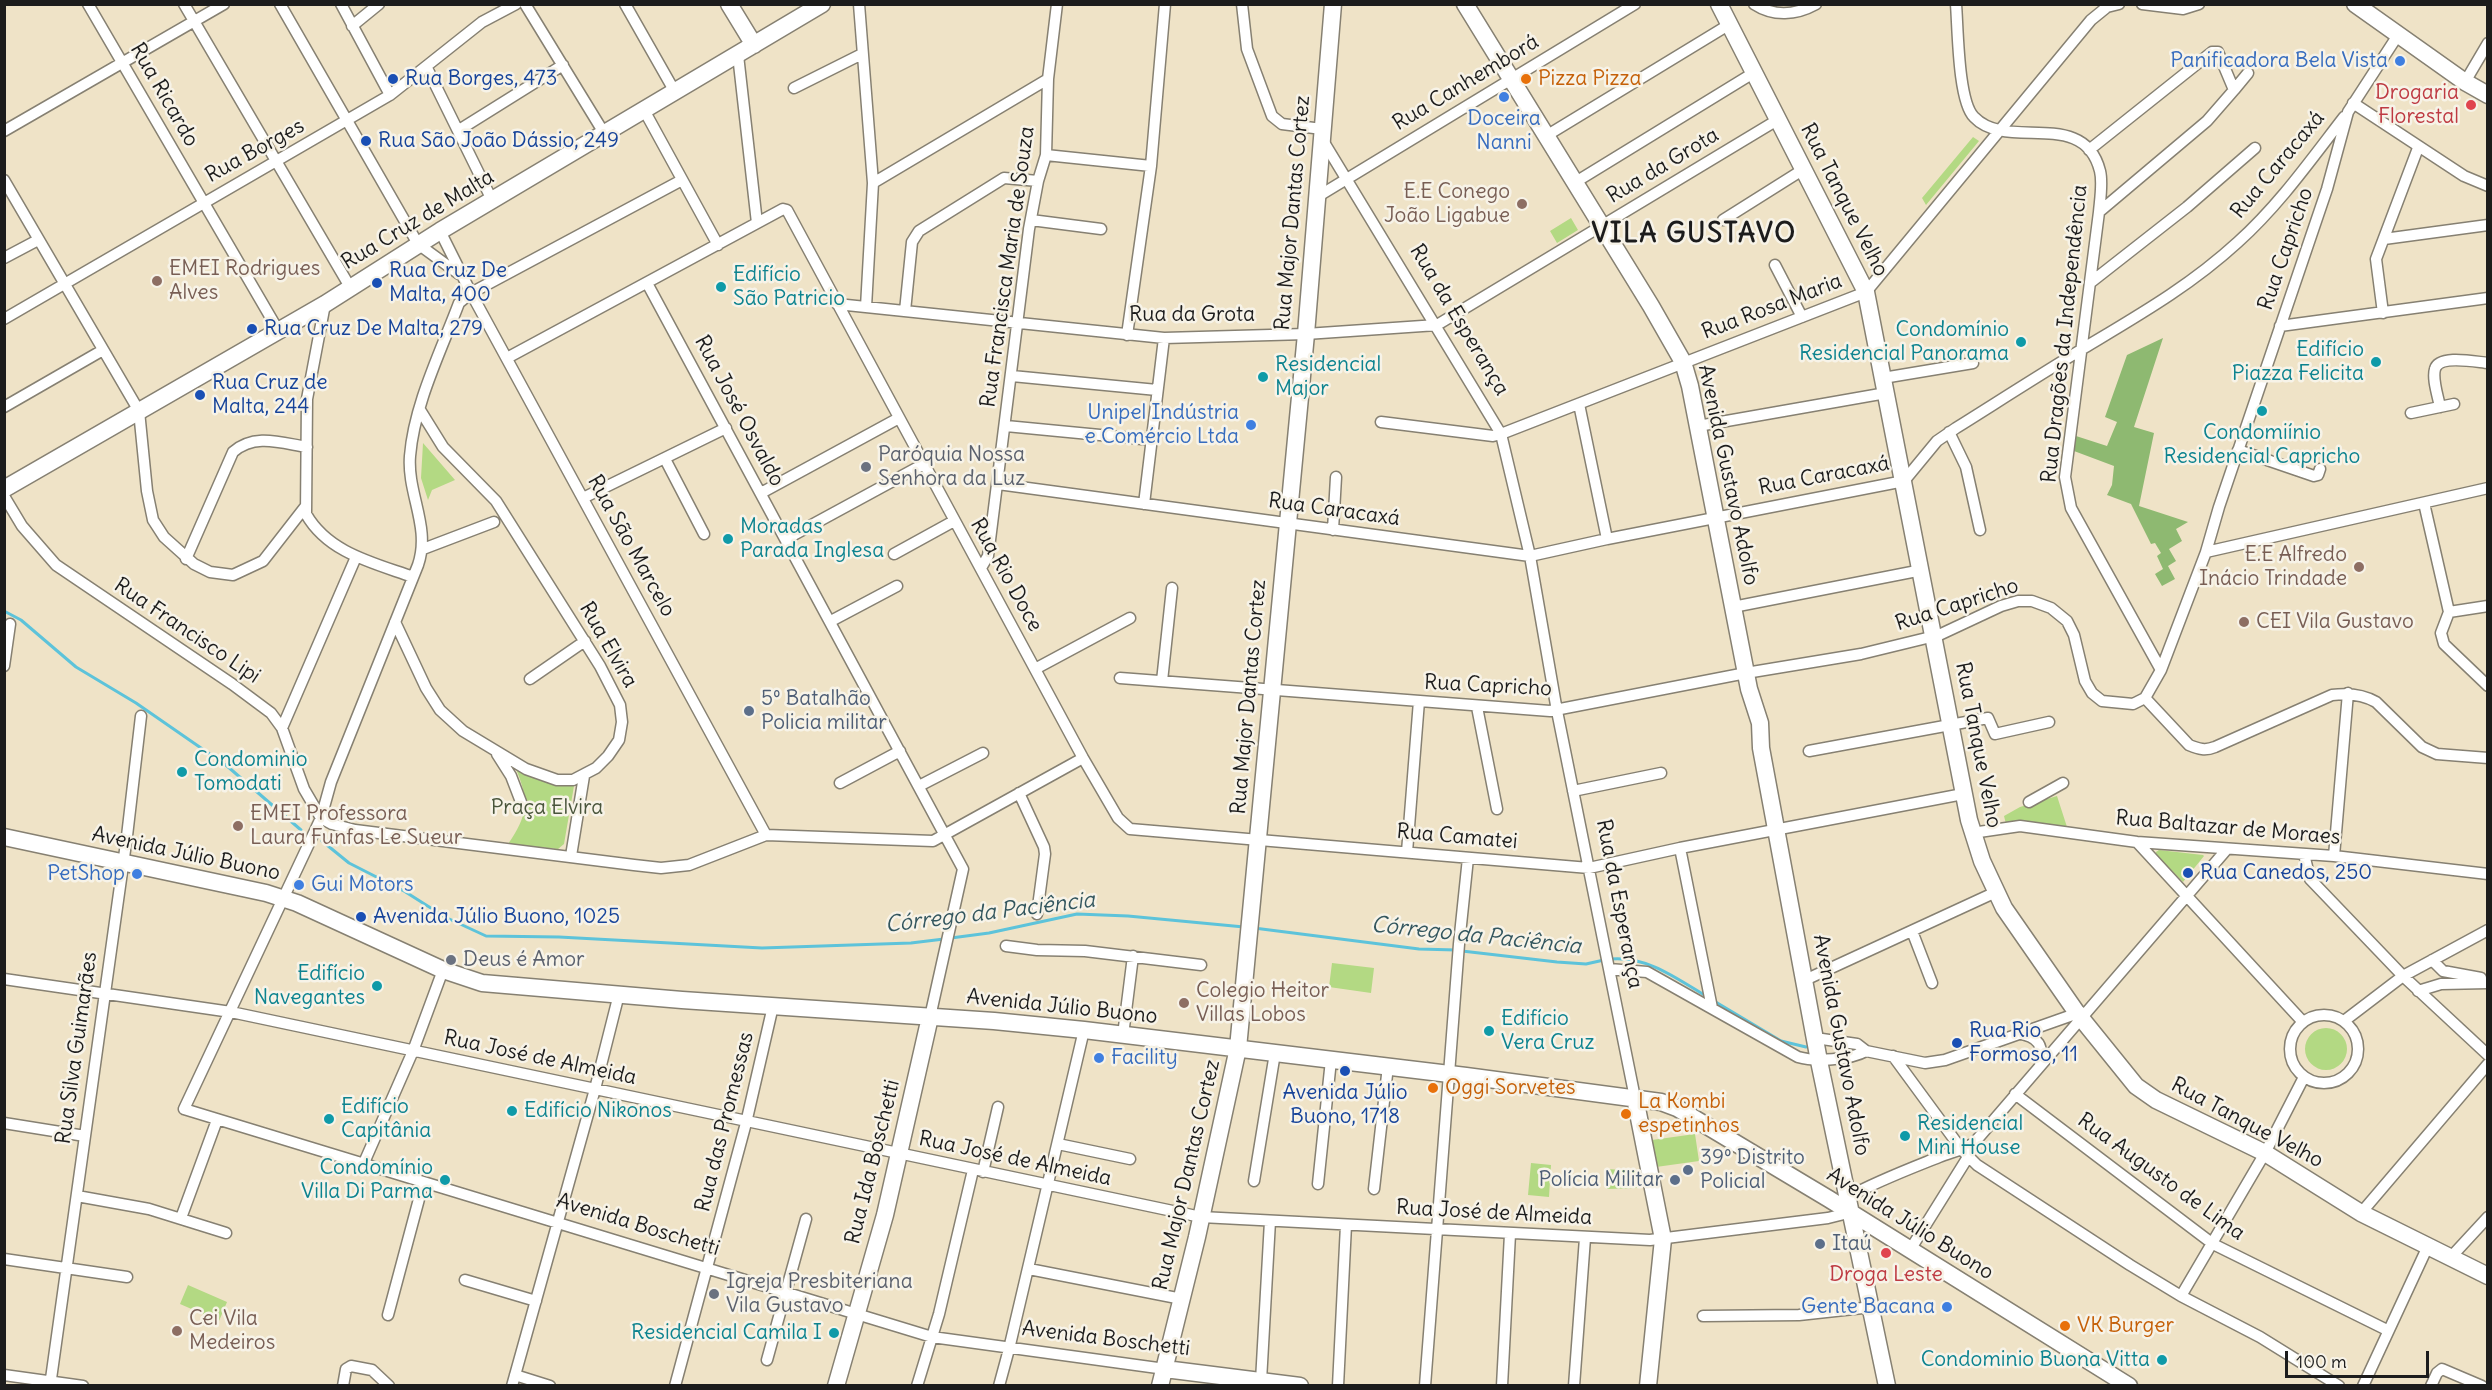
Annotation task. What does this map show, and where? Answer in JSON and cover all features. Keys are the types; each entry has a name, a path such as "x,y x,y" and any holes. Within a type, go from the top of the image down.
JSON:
{"street":[{"name":"Rua Ricardo","path":"88,4 278,330"},
{"path":"184,4 350,287"},
{"path":"4,131 224,4"},
{"path":"280,4 418,244"},
{"path":"341,4 390,95"},
{"path":"352,26 379,4"},
{"name":"Rua Borges","path":"4,319 390,95 427,68 482,22 516,4"},
{"path":"525,4 604,133"},
{"path":"625,4 675,92"},
{"path":"729,4 754,45"},
{"name":"Rua Cruz de Malta","path":"4,489 325,304 418,244 822,4"},
{"path":"859,4 873,183 866,307"},
{"name":"Rua Francisca Maria de Souza","path":"981,568 988,556 1031,220 1038,181 1046,156 1048,79 1057,4"},
{"path":"1127,335 1151,166 1165,4"},
{"path":"1242,4 1247,49 1272,116 1282,124 1322,133"},
{"name":"Rua Major Dantas Cortez","path":"1160,1386 1201,1217 1238,1048 1306,334 1333,4"},
{"name":"Avenida Gustavo Adolfo","path":"1465,4 1683,362 1698,426 1748,681 1760,723 1761,748 1819,1061 1887,1386"},
{"name":"Rua Canhemborá","path":"1317,197 1635,4"},
{"name":"Rua Tanque Velho","path":"1719,4 1866,291 1972,833 1996,892 2019,931 2136,1086 2156,1100 2265,1153 2361,1213 2487,1276"},
{"path":"1754,4 1780,14 1799,12 1816,4"},
{"path":"1956,4 1964,96 1974,118 1996,132 2051,133 2069,136 2089,150 2212,52 2218,52 2234,90"},
{"name":"Rua Rosa Maria","path":"1501,434 1866,291 2091,20 2106,6 2119,4"},
{"path":"2142,4 2183,9 2199,4"},
{"path":"2355,4 2465,82 2487,94"},
{"path":"1546,136 1730,24"},
{"name":"Rua Capricho","path":"1120,678 1557,711 1748,681 1934,636 2001,606 2018,601 2039,602 2067,621 2074,634 2085,681 2092,693 2102,701 2133,704 2145,698 2161,670 2206,552 2338,153 2350,107 2398,34"},
{"path":"2465,82 2487,43"},
{"path":"794,88 862,54"},
{"path":"507,358 757,223 738,55"},
{"path":"459,130 563,65"},
{"path":"427,68 492,200"},
{"path":"1574,183 1755,72"},
{"path":"2099,212 2207,121 2248,74"},
{"path":"873,183 1048,79"},
{"path":"2350,107 2463,176 2487,186"},
{"name":"Rua Caracaxá","path":"998,484 1530,556 1904,481 1937,441 1949,432 2162,302 2238,242 2273,208 2350,107"},
{"path":"644,110 718,245"},
{"name":"Rua da Grota","path":"837,304 1164,338 1306,334 1437,326 1779,119"},
{"name":"Rua da Esperança","path":"1322,133 1501,434 1530,556 1557,711 1663,1239 1648,1386"},
{"path":"2324,144 2333,143 2338,153"},
{"path":"2090,283 2187,207 2255,148"},
{"path":"2383,313 2376,259 2418,148"},
{"name":"Rua Dragões da Independência","path":"2089,150 2097,161 2101,173 2099,212 2065,477 2066,491 2071,508 2161,670"},
{"path":"1046,156 1151,166"},
{"path":"1723,220 1804,169"},
{"path":"905,311 912,242 919,231 1004,177 1038,181"},
{"path":"4,180 9,197 38,240 139,411 147,491 153,520 164,537 186,559 210,572 233,575 263,561 304,507"},
{"path":"231,1012 321,818 331,782 423,549 422,526 413,491 410,459 413,433 459,303 471,293 682,180"},
{"name":"Rua Rio Doce","path":"757,223 785,209 1083,758 1118,818 1130,829"},
{"path":"1031,220 1101,229"},
{"path":"2384,239 2487,225"},
{"name":"Rua São Marcelo","path":"440,231 471,293 766,835"},
{"path":"4,258 38,240"},
{"name":"Rua São Marcelo","path":"418,244 462,276"},
{"path":"1775,265 1802,317"},
{"name":"Rua José Osvaldo","path":"647,283 945,834 963,874 930,1017"},
{"path":"2280,326 2487,297"},
{"path":"325,304 309,388 304,507 313,525 324,536 356,557 413,577"},
{"path":"1144,504 1164,338"},
{"path":"4,406 103,350"},
{"path":"2440,407 2434,372 2438,363 2445,360 2487,363"},
{"path":"1698,426 1973,363"},
{"path":"1012,376 1156,390"},
{"path":"1579,404 1607,539"},
{"path":"2411,413 2454,404"},
{"name":"Rua Elvira","path":"420,410 443,447 496,501 613,688 620,705 622,722 619,740 608,756 584,776"},
{"path":"761,493 899,418"},
{"path":"1381,422 1493,436 1501,434"},
{"path":"1006,426 1152,440"},
{"path":"583,498 726,428"},
{"path":"1949,432 1966,467 1980,530"},
{"path":"186,559 233,452 240,446 255,440 307,447"},
{"path":"2238,450 2314,477 2318,475 2320,469"},
{"path":"665,459 704,534"},
{"path":"786,539 924,464"},
{"path":"1333,530 1336,477"},
{"path":"2206,552 2487,488"},
{"name":"Rua Francisco Lipi","path":"4,496 27,532 56,565 258,703 282,728 304,789 321,818"},
{"path":"2424,503 2449,612 2441,633 2444,644 2487,686"},
{"path":"894,554 954,521"},
{"path":"423,549 494,522"},
{"path":"282,728 356,557"},
{"path":"1733,607 1922,570"},
{"path":"831,621 897,586"},
{"path":"1162,681 1172,588"},
{"path":"2449,612 2487,606"},
{"path":"1035,669 1130,618"},
{"path":"395,622 433,700 451,721 526,769 557,780 573,780 584,776 571,856"},
{"path":"4,666 10,624"},
{"path":"530,679 585,641"},
{"path":"2334,856 2348,693"},
{"path":"2145,698 2189,745 2207,750 2332,695 2348,693 2368,697 2376,702 2422,747 2437,754 2487,758"},
{"path":"1407,852 1419,701"},
{"path":"1477,706 1497,808"},
{"name":"Rua Silva Guimarães","path":"50,1383 123,863 141,716"},
{"path":"1809,751 1988,718 1995,734 2049,722"},
{"path":"496,751 511,776 521,802"},
{"path":"840,783 900,751"},
{"path":"919,786 983,753"},
{"path":"321,818 332,824 355,830 661,868 677,867 689,865 766,835 933,841 1083,758"},
{"path":"1574,791 1661,773"},
{"path":"2029,802 2063,783"},
{"path":"1019,793 1046,854 1037,914"},
{"name":"Rua Camatei","path":"1130,829 1589,868 1680,848 1963,794"},
{"name":"Rua Baltazar de Moraes","path":"1972,833 2020,826 2137,842 2334,856 2485,872"},
{"name":"Avenida Júlio Buono","path":"4,837 247,887 283,898 443,970 482,983 1084,1030 1388,1066 1661,1102 1677,1108 1850,1204 1910,1250 2129,1386"},
{"path":"2137,842 2303,1022"},
{"path":"1680,848 1712,1008"},
{"path":"1910,1250 1965,1154 2082,1014 2227,849"},
{"path":"2304,854 2310,879 2418,991 2487,1055"},
{"path":"1425,1386 1458,944 1468,858"},
{"path":"1805,980 1996,892"},
{"path":"2344,1021 2403,976 2487,930"},
{"path":"1912,932 1932,983"},
{"path":"1006,946 1037,950 1085,951 1201,965"},
{"path":"1124,1035 1133,956"},
{"path":"2432,960 2443,971 2487,981"},
{"path":"1609,968 1647,972 1798,1057 1819,1061 1834,1057 1856,1056 1866,1051"},
{"path":"363,1165 413,1051 443,970"},
{"path":"2441,984 2443,971"},
{"name":"Rua José de Almeida","path":"4,979 231,1012 746,1123 1201,1217 1585,1238 1663,1239 1828,1218 1917,1166 1965,1154"},
{"path":"2418,991 2441,984 2487,981"},
{"path":"550,1386 514,1380 619,994"},
{"name":"Rua das Promessas","path":"675,1386 746,1123 773,1006"},
{"name":"Avenida Boschetti","path":"231,1012 184,1109 557,1225 932,1337 1292,1385"},
{"path":"1815,1038 1857,1044 1866,1051 1925,1063 1935,1062 2018,1033 2082,1014"},
{"path":"2313,1016 2334,1016 2344,1021 2352,1030 2357,1041 2358,1053 2348,1073 2338,1080 2326,1083 2315,1082 2304,1077 2292,1060 2291,1038 2303,1022 2313,1016"},
{"name":"Rua Ida Boschetti","path":"836,1386 899,1154 930,1017"},
{"path":"999,1386 1010,1349 1084,1030"},
{"path":"2018,1033 2030,1036 2040,1044 2042,1054 2040,1066"},
{"path":"1254,1181 1275,1053"},
{"path":"1893,1056 1965,1154 2130,1265 2181,1296 2260,1337 2339,1386"},
{"path":"1318,1184 1331,1060"},
{"path":"2361,1213 2487,1064"},
{"path":"1374,1189 1388,1066"},
{"path":"2181,1296 2265,1153 2304,1077"},
{"name":"Rua Augusto de Lima","path":"2015,1094 2213,1244 2387,1330"},
{"path":"917,1386 998,1107"},
{"path":"181,1218 217,1120"},
{"path":"4,1123 85,1136"},
{"path":"1058,1144 1130,1159"},
{"path":"388,1315 423,1184"},
{"path":"76,1196 149,1209 226,1233"},
{"path":"2451,1257 2487,1217"},
{"path":"767,1360 806,1219"},
{"path":"1261,1381 1270,1221"},
{"path":"1338,1386 1346,1225"},
{"path":"1502,1386 1510,1234"},
{"path":"1574,1386 1585,1238"},
{"path":"2363,1386 2387,1330 2428,1246"},
{"path":"4,1259 128,1277"},
{"path":"1029,1269 1182,1299"},
{"path":"465,1280 536,1301"},
{"path":"1703,1316 1799,1315 1872,1307"},
{"path":"343,1386 348,1366 372,1370 389,1386"},
{"path":"2431,1386 2437,1373 2446,1369 2482,1386"},
{"path":"4,1375 83,1386"}],"green space":[{"path":"1973,137 1979,141 1926,205 1922,198"},
{"path":"1571,218 1578,230 1557,243 1550,231"},
{"path":"2163,338 2134,427 2154,433 2139,506 2188,522 2176,529 2182,541 2169,549 2176,561 2168,566 2175,579 2162,586 2155,574 2163,569 2157,556 2161,553 2155,543 2151,544 2131,504 2107,495 2112,485 2114,466 2074,451 2076,436 2107,446 2117,422 2105,417 2127,355"},
{"path":"423,443 455,480 432,490 428,500 421,478"},
{"name":"Praça Elvira","path":"516,769 544,781 574,786 564,844 558,849 508,844 520,825 524,808 523,790"},
{"path":"2057,796 2067,827 2006,824 2004,816 2020,807"},
{"path":"2159,850 2204,856 2183,882 2156,855"},
{"path":"1332,963 1374,968 1371,993 1329,987"},
{"path":"2326,1028 2341,1034 2347,1049 2341,1064 2326,1070 2311,1064 2305,1049 2311,1034"},
{"path":"1695,1134 1699,1161 1656,1167 1652,1140"},
{"path":"1531,1163 1551,1165 1549,1197 1528,1195"},
{"path":"1607,1169 1637,1171 1638,1188 1607,1189"},
{"path":"188,1285 227,1302 219,1321 180,1304"}],"waterway":[{"name":"Córrego da Paciência","path":"4,611 21,620 76,667 136,703 227,766 301,830"},
{"name":"Córrego da Paciência","path":"322,841 349,863 404,891 445,917 486,936 559,937 762,948 911,943 944,939"},
{"name":"Córrego da Paciência","path":"951,938 989,933 1077,914 1128,916 1244,927"},
{"name":"Córrego da Paciência","path":"1254,928 1419,949 1456,950"},
{"name":"Córrego da Paciência","path":"1462,951 1586,964 1604,960"},
{"name":"Córrego da Paciência","path":"1611,959 1637,961 1649,965 1706,996"},
{"name":"Córrego da Paciência","path":"1714,1001 1781,1041 1806,1047"}],"place":[{"name":"Panificadora Bela Vista","path":"2400,61"},
{"name":"Rua Borges, 473","path":"393,79"},
{"name":"Pizza Pizza","path":"1526,79"},
{"name":"Doceira Nanni","path":"1504,97"},
{"name":"Drogaria Florestal","path":"2471,105"},
{"name":"Rua São João Dássio, 249","path":"366,141"},
{"name":"E.E Conego João Ligabue","path":"1522,204"},
{"name":"EMEI Rodrigues Alves","path":"157,281"},
{"name":"Rua Cruz De Malta, 400","path":"377,283"},
{"name":"Edifício São Patricio","path":"721,287"},
{"name":"Rua Cruz De Malta, 279","path":"252,329"},
{"name":"Condomínio Residencial Panorama","path":"2021,342"},
{"name":"Edifício Piazza Felicita","path":"2376,362"},
{"name":"Residencial Major","path":"1263,377"},
{"name":"Rua Cruz de Malta, 244","path":"200,395"},
{"name":"Condomiínio Residencial Capricho","path":"2262,411"},
{"name":"Unipel Indústria e Comércio Ltda","path":"1251,425"},
{"name":"Paróquia Nossa Senhora da Luz","path":"866,467"},
{"name":"Moradas Parada Inglesa","path":"728,539"},
{"name":"E.E Alfredo Inácio Trindade","path":"2359,567"},
{"name":"CEI Vila Gustavo","path":"2244,622"},
{"name":"5º Batalhão Policia militar","path":"749,711"},
{"name":"Condominio Tomodati","path":"182,772"},
{"name":"EMEI Professora Laura Funfas Le Sueur","path":"238,826"},
{"name":"Rua Canedos, 250","path":"2188,873"},
{"name":"PetShop","path":"137,874"},
{"name":"Gui Motors","path":"299,885"},
{"name":"Avenida Júlio Buono, 1025","path":"361,917"},
{"name":"Deus é Amor","path":"451,960"},
{"name":"Edifício Navegantes","path":"377,986"},
{"name":"Colegio Heitor Villas Lobos","path":"1184,1003"},
{"name":"Edifício Vera Cruz","path":"1489,1031"},
{"name":"Rua Rio Formoso, 11","path":"1957,1043"},
{"name":"Facility","path":"1099,1058"},
{"name":"Avenida Júlio Buono, 1718","path":"1345,1071"},
{"name":"Oggi Sorvetes","path":"1433,1088"},
{"name":"Edifício Nikonos","path":"512,1111"},
{"name":"La Kombi espetinhos","path":"1626,1114"},
{"name":"Edifício Capitânia","path":"329,1119"},
{"name":"Residencial Mini House","path":"1905,1136"},
{"name":"39º Distrito Policial","path":"1688,1170"},
{"name":"Condomínio Villa Di Parma","path":"445,1180"},
{"name":"Polícia Militar","path":"1675,1180"},
{"name":"Itaú","path":"1820,1244"},
{"name":"Droga Leste","path":"1886,1253"},
{"name":"Igreja Presbiteriana Vila Gustavo","path":"714,1294"},
{"name":"Gente Bacana","path":"1947,1307"},
{"name":"VK Burger","path":"2065,1326"},
{"name":"Cei Vila Medeiros","path":"177,1331"},
{"name":"Residencial Camila I","path":"834,1333"},
{"name":"Condominio Buona Vitta","path":"2162,1360"}],"district":[{"name":"VILA GUSTAVO","path":"1694,234"}]}
